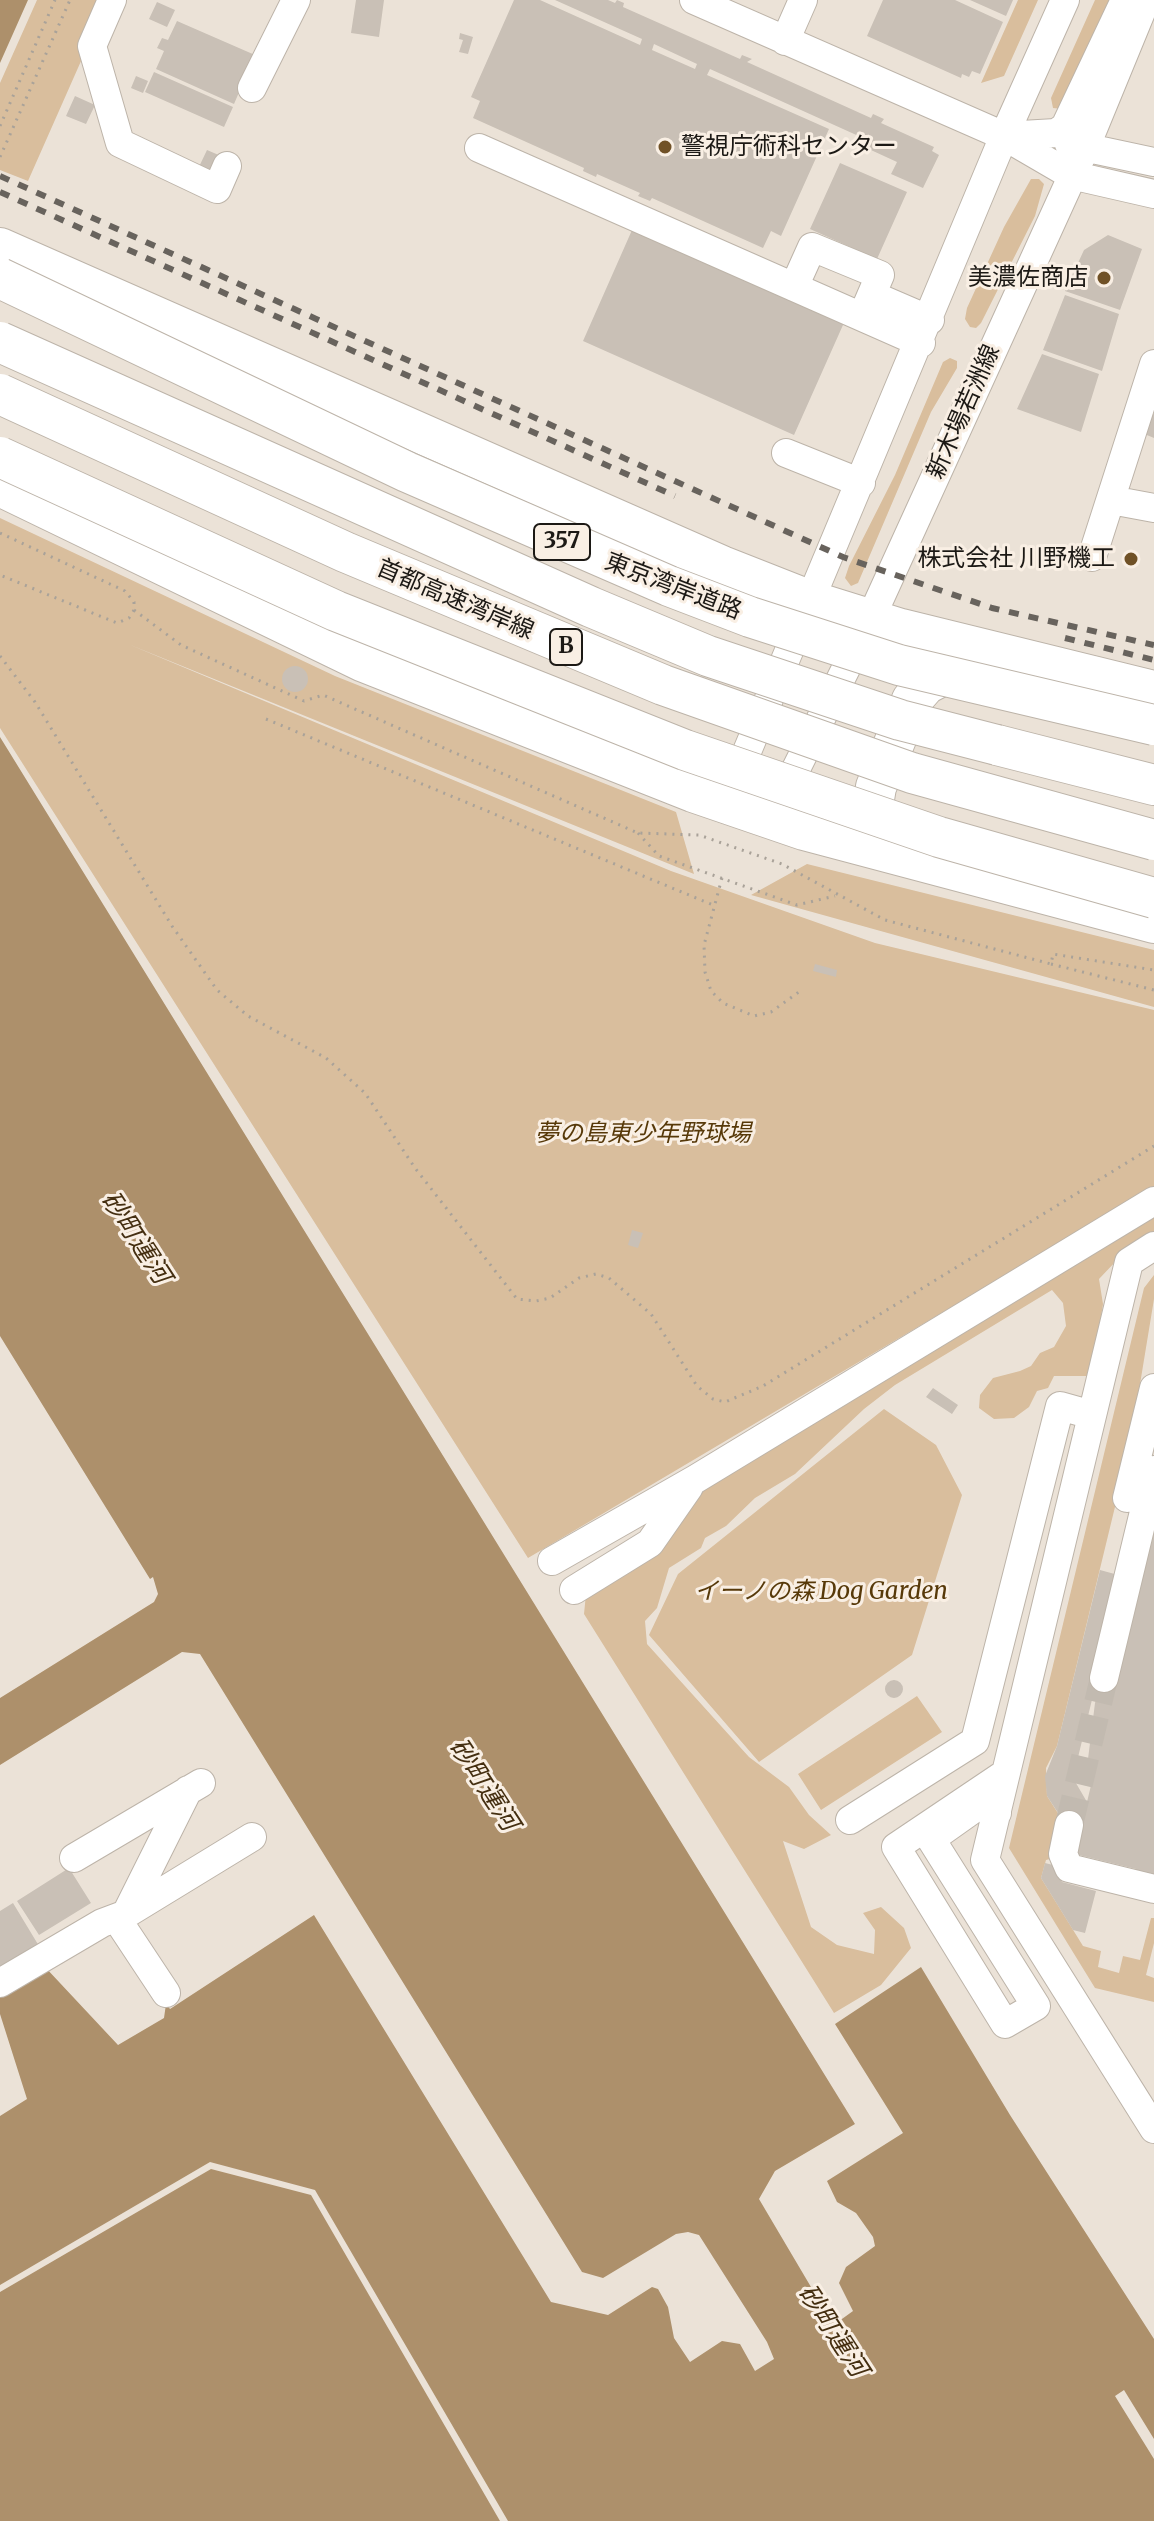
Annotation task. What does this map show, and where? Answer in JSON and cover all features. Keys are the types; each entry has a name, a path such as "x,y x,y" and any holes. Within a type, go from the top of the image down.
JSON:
{"highway":[{"name":"357","path":"0,248 722,566 811,601 870,620 1071,673 1154,691"},
{"name":"東京湾岸道路","path":"0,278 407,472 669,586 750,617 899,665 1154,725"},
{"name":"首都高速湾岸線","path":"0,342 591,607 708,656 887,716 1154,785"},
{"name":"首都高速湾岸線","path":"0,394 345,552 663,685 912,773 1154,840"},
{"path":"0,457 336,611 672,745 939,837 1154,898"},
{"path":"0,486 364,662 725,804 892,854 1154,923"},
{"path":"892,854 879,836 873,805 876,787 912,700 926,684 957,668 1071,673"},
{"path":"997,745 1036,744 1154,763"}],"street":[{"path":"112,0 92,46 120,143 217,189 227,166"},
{"path":"252,88 296,0"},
{"path":"694,0 1004,136 1071,175 1154,194"},
{"path":"785,41 803,0"},
{"path":"725,804 926,331 1004,136 1065,0"},
{"path":"1004,136 1056,133 1065,127 1125,0"},
{"name":"新木場若洲線","path":"771,819 870,620 1086,146 1146,0"},
{"path":"1004,136 1086,146 1154,162"},
{"path":"479,148 794,287 867,306 926,331"},
{"path":"794,287 812,247 880,275 867,306"},
{"path":"1092,557 1154,364"},
{"path":"786,453 861,483"},
{"path":"1111,500 1154,508"},
{"path":"552,1561 694,1480 1154,1201"},
{"path":"1154,1246 1129,1262 985,1860 1154,2129"},
{"path":"1109,1573 1154,1388"},
{"path":"850,1820 975,1741 1057,1420 1090,1421"},
{"path":"1104,1678 1154,1470"},
{"path":"574,1590 650,1543 694,1480"},
{"path":"997,1813 979,1805 931,1839 1036,2006 1005,2024 896,1847 1006,1773"},
{"path":"74,1858 194,1787 121,1916"},
{"path":"1069,1825 1063,1854 1069,1868 1154,1889"},
{"path":"0,1983 102,1923 121,1916 252,1837"},
{"path":"121,1916 166,1993"}],"path":[{"path":"0,126 55,0"},
{"path":"0,157 70,0"},
{"path":"0,533 125,591 134,602 134,610 126,620 117,623 0,575"},
{"path":"134,610 181,645 304,701 323,695 638,833 699,835 782,864 885,920 1154,990"},
{"path":"0,656 43,715 172,926 217,990 248,1016 326,1058 365,1093 415,1168 517,1299 536,1301 550,1298 579,1278 596,1274 609,1278 651,1314 697,1386 713,1399 725,1402 763,1386 1154,1146"},
{"path":"266,719 713,905"},
{"path":"638,833 659,856 797,905 837,895"},
{"path":"722,878 704,945 705,972 711,991 723,1003 754,1016 771,1012 803,989"},
{"path":"1051,964 1053,954 1154,970"}],"green space":[{"path":"37,0 108,0 28,181 0,170 0,83"},
{"path":"1018,0 1038,0 1004,76 981,83"},
{"path":"1095,0 1118,0 1062,109 1053,108 1051,98"},
{"path":"1031,179 1039,179 1044,184 1035,216 981,323 976,328 970,327 965,319 967,308 1004,227"},
{"path":"950,358 957,361 957,368 931,412 858,583 851,586 845,578 849,566 895,475 943,362"},
{"name":"夢の島東少年野球場","path":"0,518 335,676 676,812 694,874 128,644 671,871 875,943 1154,1010 1154,1187 528,1558 0,728"},
{"path":"807,864 1154,950 1154,1007 751,895"},
{"path":"1154,1214 1154,1234 1136,1240 1099,1279 1103,1304 1096,1350 1087,1376 1054,1376 1048,1388 1037,1391 1029,1407 1014,1418 994,1419 979,1408 980,1395 993,1378 1031,1366 1040,1353 1054,1347 1066,1326 1063,1303 1052,1290 895,1385 864,1409 795,1474 755,1498 726,1526 705,1538 701,1548 669,1568 657,1608 645,1621 647,1644 749,1757 789,1787 809,1815 831,1835 804,1849 783,1841 811,1927 837,1945 874,1954 875,1930 863,1913 881,1907 904,1928 911,1948 881,1985 834,2013 584,1614 586,1594 704,1486"},
{"path":"1154,1275 1154,1299 1130,1445 1057,1746 1046,1768 1047,1796 1061,1818 1054,1858 1046,1860 1041,1878 1083,1946 1101,1951 1098,1967 1119,1973 1123,1956 1140,1960 1151,1918 1154,1918 1154,1943 1146,1975 1154,1978 1154,2002 1095,1988 1009,1848 1144,1288"},
{"name":"イーノの森 Dog Garden","path":"884,1409 936,1445 962,1495 912,1655 759,1762 649,1635 678,1574"},
{"path":"917,1696 942,1732 821,1810 798,1774"}],"water":[{"path":"0,0 28,0 0,63"},
{"name":"砂町運河","path":"0,737 855,2124 775,2171 759,2199 824,2309 835,2324 853,2311 839,2283 846,2267 875,2246 873,2237 856,2213 837,2202 827,2181 903,2133 835,2024 921,1967 1010,2115 1154,2339 1154,2521 0,2521 0,2116 27,2099 0,2014 0,1994 45,1967 118,2045 164,2018 166,2004 170,2009 314,1915 551,2302 608,2315 652,2287 658,2289 668,2307 674,2338 690,2362 722,2341 740,2344 755,2371 774,2359 767,2342 699,2235 688,2232 676,2234 603,2278 582,2272 200,1654 182,1652 0,1765 0,1698 154,1602 158,1594 153,1577 150,1579 0,1336"}],"pier":[{"path":"210,2162 315,2190 508,2521 500,2521 311,2195 211,2169 0,2292 0,2285"},
{"path":"1124,2390 1154,2439 1154,2459 1115,2396"}],"building":[{"path":"356,0 384,0 379,37 351,33"},
{"path":"514,0 540,0 640,45 642,39 555,0 608,0 615,3 617,0 624,3 623,7 740,59 742,55 752,59 747,62 871,118 873,114 884,119 881,123 934,147 932,151 939,155 923,188 891,174 897,162 860,145 863,138 710,69 707,75 829,129 781,236 771,231 763,248 652,198 650,201 638,196 640,193 597,174 596,177 583,171 584,168 473,118 480,101 471,97","holes":["654,44 697,64 695,69 652,50"]},
{"path":"883,0 955,0 1003,22 980,74 972,71 969,77 962,74 961,78 867,36"},
{"path":"970,0 1013,0 1006,16"},
{"path":"157,2 175,10 167,27 149,19"},
{"path":"177,21 255,55 234,104 156,69 164,51 157,48 162,38 168,40"},
{"path":"460,33 473,37 468,54 459,52 463,40 459,39"},
{"path":"154,72 233,107 224,127 145,92"},
{"path":"136,76 148,81 143,93 131,88"},
{"path":"75,96 95,105 86,124 66,116"},
{"path":"207,150 221,156 211,177 197,171"},
{"path":"840,163 907,192 877,259 810,229"},
{"path":"636,221 847,316 794,435 583,341"},
{"path":"1108,235 1142,249 1120,310 1065,291 1084,250"},
{"path":"1065,295 1119,314 1102,371 1043,350"},
{"path":"1042,354 1099,374 1081,432 1017,409"},
{"path":"1145,412 1154,414 1154,438 1142,433"},
{"path":"295,666 304,670 308,679 304,688 295,692 286,688 282,679 286,670"},
{"path":"815,964 837,970 836,977 813,971"},
{"path":"632,1230 643,1233 638,1248 628,1245"},
{"path":"933,1388 958,1405 952,1414 926,1397"},
{"path":"1154,1526 1154,1878 1135,1874 1136,1869 1075,1854 1064,1822 1047,1796 1045,1776 1057,1746 1100,1570 1122,1576 1073,1778 1087,1802 1093,1777 1086,1775 1095,1703"},
{"path":"894,1680 903,1689 894,1698 885,1689"},
{"path":"1045,1863 1053,1865 1062,1882 1096,1891 1085,1933 1073,1930 1041,1878"},
{"path":"69,1868 91,1903 39,1935 17,1901"},
{"path":"13,1903 39,1946 0,1970 0,1911"}],"tunnel":[{"path":"1069,1825 1104,1678"}],"railway":[{"path":"0,176 843,557 992,608 1154,645"},
{"path":"0,192 675,496"},
{"path":"1065,638 1154,660"}],"place":[{"name":"警視庁術科センター","path":"665,147"},
{"name":"美濃佐商店","path":"1104,278"},
{"name":"株式会社 川野機工","path":"1131,559"}]}
